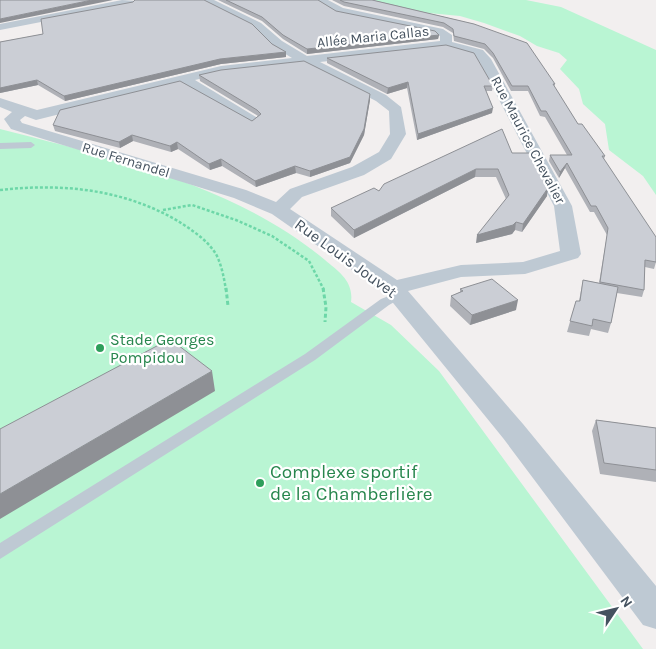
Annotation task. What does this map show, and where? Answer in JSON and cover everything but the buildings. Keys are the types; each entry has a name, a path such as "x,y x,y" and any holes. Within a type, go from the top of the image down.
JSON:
{"street":[{"name":"Rue Louis Jouvet","path":"206,0 257,25 278,44 303,59 381,98 396,110 398,134 386,155 358,171 296,193 279,210 396,292 513,430 656,613"},
{"name":"Rue Maurice Chevalier","path":"320,0 340,11 440,31 446,35 446,44 479,53 486,62 563,206 571,254 525,268 461,271 396,292"},
{"path":"0,27 128,1"},
{"name":"Allée Maria Callas","path":"23,111 36,115 221,70 303,59 446,44"},
{"path":"184,80 251,120"},
{"path":"0,102 23,111"},
{"name":"Rue Fernandel","path":"23,111 12,119 16,126 240,194 279,210"}],"lane":[{"path":"0,146 31,145"},
{"path":"0,552 310,357 396,292"}],"path":[{"path":"0,190 20,187 77,188 115,194 162,210 200,236 219,260 226,286 228,306"},
{"path":"162,210 191,205 233,218 276,239 309,260 324,287 326,320 310,357"}],"green space":[{"path":"374,0 526,0 561,7 656,50 656,195 643,176 609,150 605,124 583,104 579,89 560,69 567,60 559,53 537,46 520,36 460,16 408,11"},
{"name":"Complexe sportif de la Chamberlière","path":"0,129 127,163 212,193 252,212 290,234 325,260 348,282 351,302 391,325 439,371 643,649 0,649"}],"place":[{"name":"Stade Georges Pompidou","path":"100,348"},
{"name":"Complexe sportif de la Chamberlière","path":"260,483"}]}
